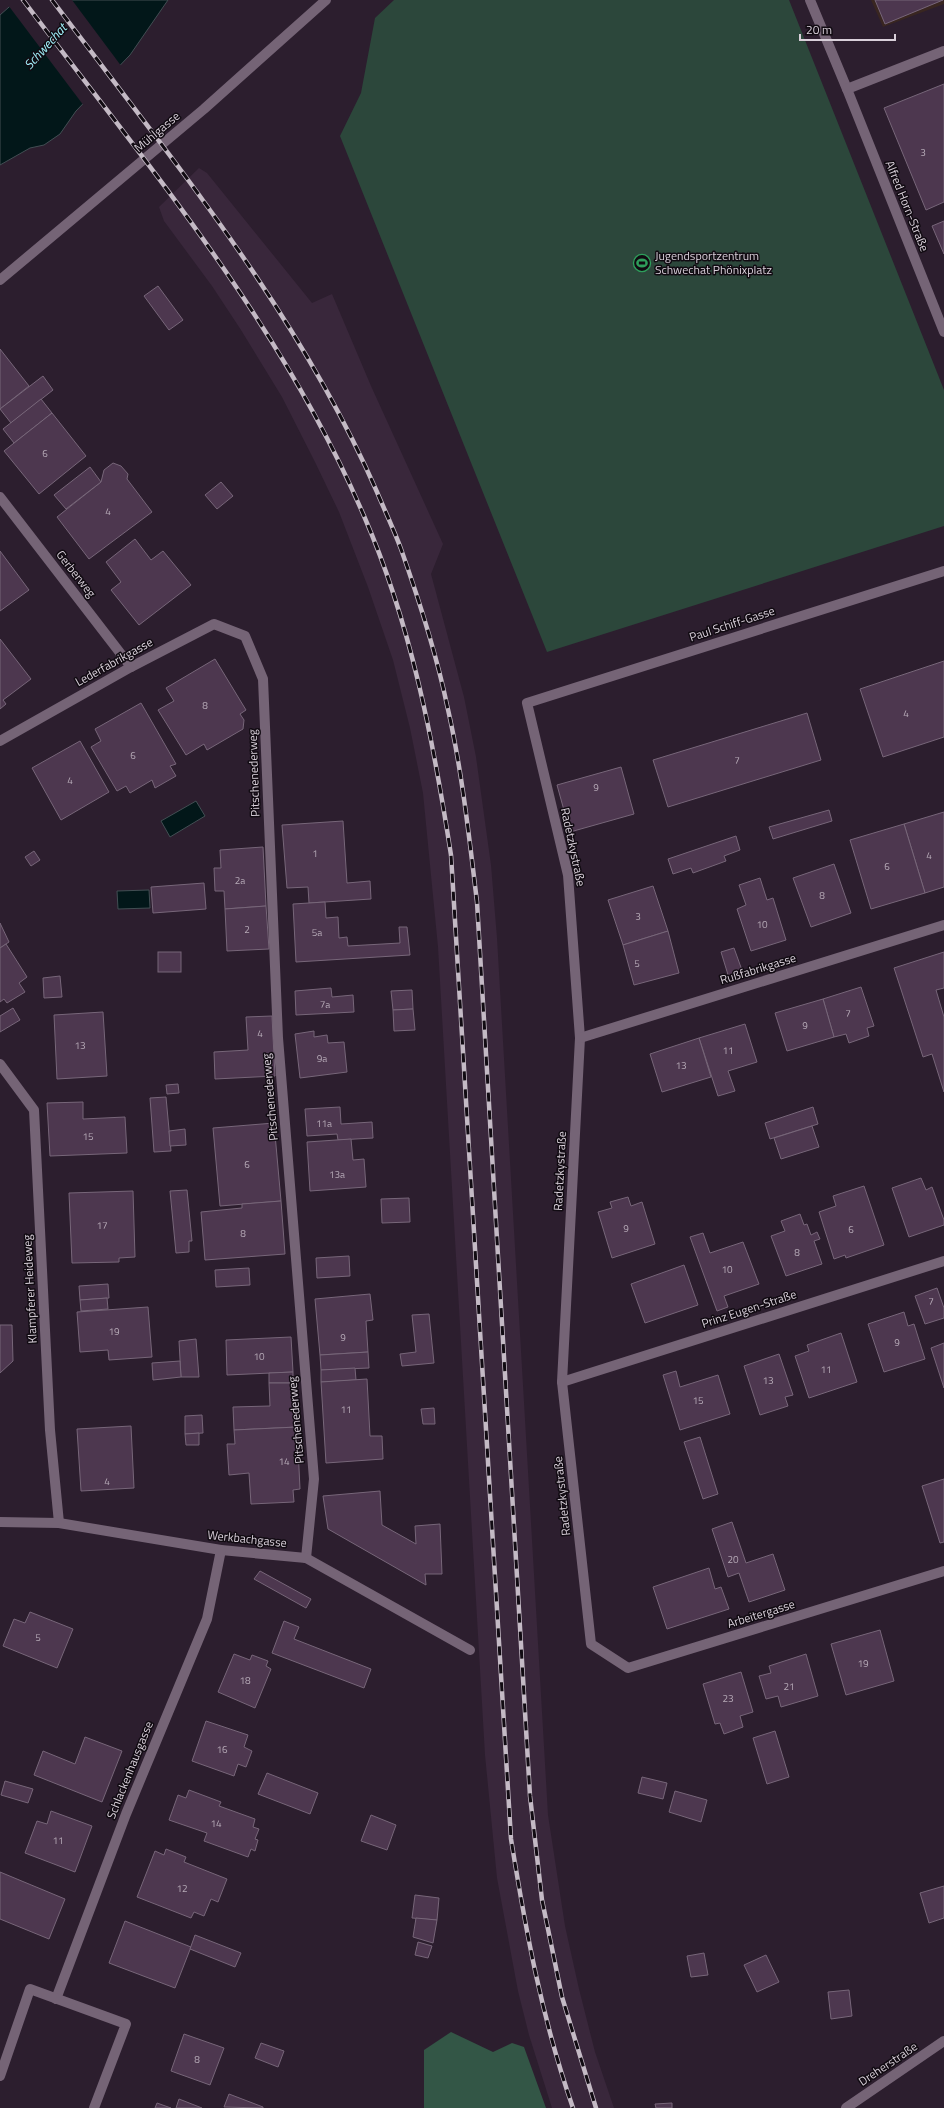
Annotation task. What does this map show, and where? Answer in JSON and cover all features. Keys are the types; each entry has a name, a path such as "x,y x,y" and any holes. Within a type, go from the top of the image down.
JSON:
{"street":[{"name":"Mühlgasse","path":"0,280 198,114 326,0"},
{"name":"Alfred Horn-Straße","path":"810,0 944,332"},
{"path":"847,89 944,51"},
{"name":"Gerberweg","path":"0,498 131,666"},
{"name":"Paul Schiff-Gasse","path":"527,703 944,570"},
{"name":"Lederfabrikgasse","path":"0,741 131,666 214,624 245,636"},
{"name":"Pitschenederweg","path":"245,636 263,679 278,1038 314,1479 306,1558"},
{"name":"Radetzkystraße","path":"527,703 568,875 580,1038 562,1382 591,1644"},
{"name":"Rußfabrikgasse","path":"580,1038 944,925"},
{"name":"Klampferer Heideweg","path":"0,1064 34,1110 50,1430 59,1523"},
{"name":"Prinz Eugen-Straße","path":"562,1382 944,1261"},
{"name":"Werkbachgasse","path":"0,1522 59,1523 221,1550 306,1558 470,1650"},
{"name":"Schlackenhausgasse","path":"56,1999 126,1814 207,1619 221,1550"},
{"name":"Arbeitergasse","path":"591,1644 628,1668 944,1571"},
{"path":"0,2076 30,1989 126,2024 94,2108"},
{"name":"Dreherstraße","path":"846,2108 944,2041"}],"shaded area":[{"path":"871,0 944,0 944,4 883,27"},
{"path":"199,168 207,173 312,303 332,294 371,386 443,544 431,574 464,697 476,757 491,865 497,938 548,1815 565,1926 579,1989 595,2052 614,2108 552,2108 529,2035 518,1991 497,1878 485,1755 438,947 423,793 410,728 393,660 368,587 339,512 315,462 282,397 241,330 212,286 164,221 159,207"}],"green space":[{"name":"Jugendsportzentrum Schwechat Phönixplatz","path":"394,0 789,0 944,390 944,526 547,652 340,136 361,93 375,18"},
{"path":"451,2032 493,2052 512,2043 524,2047 546,2108 424,2108 424,2050"}],"water":[{"name":"Schwechat","path":"17,0 168,0 130,55 76,111 60,134 44,145 30,148 0,165 0,15"},
{"path":"196,801 205,816 170,837 161,821"},
{"path":"149,890 150,908 118,909 117,891"}],"pier":[{"path":"14,0 72,0 122,67 84,106 8,5"}],"building":[{"path":"875,0 943,0 885,24"},
{"path":"944,84 944,202 926,210 884,108"},
{"path":"944,221 944,254 932,226"},
{"path":"158,286 183,320 169,330 144,296"},
{"path":"0,349 29,386 0,409"},
{"path":"43,376 53,390 11,423 0,409"},
{"path":"41,399 52,413 14,443 3,429"},
{"path":"52,413 86,456 39,494 4,451"},
{"path":"113,463 121,466 128,474 127,479 152,512 89,559 57,517 101,482 104,470"},
{"path":"90,467 101,482 66,509 54,495"},
{"path":"221,482 233,496 217,509 205,495"},
{"path":"135,539 151,560 163,551 191,585 139,625 111,590 121,582 106,562"},
{"path":"0,551 29,590 0,611"},
{"path":"0,639 31,679 3,700 6,704 0,709"},
{"path":"215,659 246,710 240,714 244,720 243,729 207,750 204,744 186,755 158,710 174,701 166,688"},
{"path":"944,661 944,737 883,757 860,689"},
{"path":"141,703 176,764 170,766 176,776 155,788 152,780 130,793 126,786 117,791 91,747 101,741 95,729"},
{"path":"807,713 821,760 668,807 653,760"},
{"path":"80,741 109,792 61,820 32,768"},
{"path":"621,767 634,814 570,832 557,785"},
{"path":"829,810 832,821 773,839 769,827"},
{"path":"944,812 944,887 925,893 904,824"},
{"path":"343,821 347,883 370,881 371,899 309,903 308,887 287,888 282,825"},
{"path":"904,824 925,893 871,909 850,840"},
{"path":"736,836 740,850 724,856 726,861 693,873 691,868 673,874 668,859"},
{"path":"263,847 266,906 225,909 224,891 215,891 214,868 221,868 220,850"},
{"path":"34,851 40,860 31,866 25,857"},
{"path":"834,864 851,913 811,927 793,878"},
{"path":"760,878 767,900 773,898 786,940 751,951 737,909 746,905 739,885"},
{"path":"204,883 206,909 153,913 151,887"},
{"path":"653,886 668,931 623,945 608,900"},
{"path":"325,902 326,918 338,917 339,938 347,937 348,946 400,943 399,927 407,927 410,955 296,962 293,904"},
{"path":"266,906 269,949 227,951 225,909"},
{"path":"0,923 9,942 0,948"},
{"path":"668,931 679,973 634,985 623,945"},
{"path":"6,944 27,977 19,983 25,992 7,1003 4,999 0,1002 0,948"},
{"path":"734,948 743,973 729,978 721,952"},
{"path":"158,952 181,952 181,972 158,972"},
{"path":"944,952 944,988 936,990 944,1017 944,1092 932,1054 923,1057 894,968"},
{"path":"60,976 62,997 44,998 43,978"},
{"path":"861,987 874,1026 867,1028 869,1036 849,1043 846,1034 834,1037 823,999"},
{"path":"331,988 332,997 353,995 354,1012 296,1015 295,991"},
{"path":"412,990 413,1009 393,1010 391,991"},
{"path":"823,999 834,1037 787,1051 775,1013"},
{"path":"13,1008 20,1020 0,1032 0,1016"},
{"path":"413,1009 415,1030 394,1031 393,1010"},
{"path":"103,1012 107,1076 57,1079 54,1015"},
{"path":"272,1016 275,1076 215,1079 214,1052 248,1050 246,1017"},
{"path":"745,1024 757,1062 728,1071 735,1091 718,1096 699,1038"},
{"path":"314,1031 314,1037 327,1035 328,1043 344,1042 347,1072 300,1078 295,1034"},
{"path":"699,1038 711,1077 662,1092 650,1054"},
{"path":"178,1084 179,1093 167,1094 166,1085"},
{"path":"166,1097 171,1151 154,1152 150,1098"},
{"path":"83,1102 83,1119 125,1117 127,1153 50,1156 47,1103"},
{"path":"340,1107 341,1124 372,1122 373,1138 338,1140 337,1134 307,1136 305,1109"},
{"path":"813,1107 818,1124 770,1139 765,1123"},
{"path":"274,1123 281,1201 220,1206 213,1128"},
{"path":"812,1126 819,1147 781,1159 774,1138"},
{"path":"185,1129 186,1145 170,1146 169,1131"},
{"path":"351,1139 353,1160 364,1159 366,1187 310,1191 307,1142"},
{"path":"921,1178 926,1190 932,1187 944,1220 944,1225 909,1237 892,1188"},
{"path":"864,1186 884,1245 846,1258 845,1255 834,1259 819,1212 836,1206 833,1196"},
{"path":"187,1190 192,1241 189,1241 189,1252 176,1253 170,1191"},
{"path":"133,1191 135,1257 119,1258 119,1262 72,1263 69,1193"},
{"path":"628,1197 631,1206 642,1202 655,1244 612,1258 598,1212 612,1208 610,1202"},
{"path":"409,1198 410,1222 382,1223 381,1199"},
{"path":"281,1201 285,1254 205,1260 201,1212 242,1208 242,1204"},
{"path":"800,1214 804,1225 807,1224 811,1235 817,1232 820,1239 814,1241 822,1264 786,1276 771,1236 785,1231 781,1221"},
{"path":"703,1233 710,1253 743,1242 759,1284 724,1296 728,1307 717,1311 690,1237"},
{"path":"349,1256 350,1276 317,1278 316,1258"},
{"path":"684,1265 698,1305 645,1323 631,1284"},
{"path":"249,1268 250,1285 216,1287 215,1270"},
{"path":"108,1284 109,1298 80,1300 79,1286"},
{"path":"937,1288 944,1308 944,1318 925,1324 915,1296"},
{"path":"370,1294 373,1320 366,1321 368,1352 320,1355 315,1299"},
{"path":"107,1298 108,1309 81,1311 80,1300"},
{"path":"148,1307 152,1357 109,1360 108,1350 80,1352 77,1312"},
{"path":"904,1312 908,1326 914,1324 925,1359 884,1372 868,1324"},
{"path":"429,1314 434,1363 402,1366 400,1354 416,1352 412,1315"},
{"path":"0,1325 12,1325 13,1361 0,1373"},
{"path":"841,1333 857,1382 809,1398 795,1356 809,1351 807,1345"},
{"path":"291,1337 293,1372 227,1375 226,1340"},
{"path":"196,1339 199,1377 181,1377 179,1341"},
{"path":"944,1343 944,1388 931,1348"},
{"path":"368,1352 369,1368 321,1370 320,1355"},
{"path":"779,1354 793,1395 785,1397 788,1406 760,1415 744,1366"},
{"path":"180,1361 181,1377 153,1380 152,1363"},
{"path":"355,1368 356,1380 321,1382 321,1370"},
{"path":"676,1371 680,1387 718,1375 730,1414 680,1430 663,1375"},
{"path":"293,1372 293,1383 269,1383 269,1373"},
{"path":"367,1379 370,1436 382,1436 383,1459 326,1463 321,1382"},
{"path":"269,1383 293,1383 297,1427 234,1430 233,1407 270,1406"},
{"path":"434,1408 435,1424 423,1424 421,1409"},
{"path":"202,1415 203,1433 185,1434 185,1416"},
{"path":"131,1426 134,1488 81,1491 77,1429"},
{"path":"297,1427 300,1489 293,1490 294,1502 251,1504 249,1473 229,1475 227,1444 235,1444 234,1430"},
{"path":"199,1433 199,1445 186,1445 185,1434"},
{"path":"700,1437 718,1494 703,1499 684,1442"},
{"path":"944,1479 944,1542 940,1543 922,1486"},
{"path":"380,1491 382,1525 416,1544 415,1526 440,1524 442,1574 425,1574 426,1585 328,1529 323,1496"},
{"path":"732,1522 746,1563 773,1554 785,1590 749,1602 739,1573 728,1577 712,1529"},
{"path":"709,1568 715,1589 721,1587 729,1609 667,1629 653,1587"},
{"path":"260,1571 311,1599 306,1608 254,1579"},
{"path":"30,1612 73,1629 57,1668 3,1646 14,1619 25,1623"},
{"path":"284,1621 299,1627 294,1639 371,1669 364,1688 272,1653"},
{"path":"880,1630 894,1681 846,1695 831,1644"},
{"path":"234,1654 250,1660 252,1655 268,1661 266,1666 271,1669 255,1708 218,1692"},
{"path":"806,1654 818,1696 781,1707 778,1696 766,1699 759,1676 771,1673 769,1666"},
{"path":"741,1672 753,1712 740,1716 743,1727 724,1734 720,1723 715,1724 703,1684"},
{"path":"206,1721 248,1735 244,1747 252,1751 246,1767 238,1764 234,1776 192,1761"},
{"path":"775,1731 789,1777 767,1784 753,1738"},
{"path":"85,1737 122,1751 102,1802 34,1775 43,1751 75,1764"},
{"path":"267,1773 318,1793 310,1814 258,1794"},
{"path":"642,1777 667,1783 663,1799 638,1793"},
{"path":"5,1781 33,1789 28,1803 1,1795"},
{"path":"189,1790 221,1802 219,1806 255,1819 253,1827 259,1829 255,1839 258,1840 255,1851 251,1849 248,1857 204,1841 207,1833 169,1820 178,1795 186,1798"},
{"path":"675,1791 707,1800 701,1822 669,1812"},
{"path":"51,1811 92,1826 75,1872 25,1853 37,1821 47,1824"},
{"path":"371,1815 396,1825 387,1850 361,1841"},
{"path":"166,1849 186,1857 184,1862 227,1879 218,1902 211,1899 204,1916 194,1912 191,1918 137,1897 155,1851 164,1855"},
{"path":"0,1872 65,1899 49,1939 0,1919"},
{"path":"944,1886 944,1918 929,1923 920,1893"},
{"path":"415,1895 439,1898 437,1920 412,1918"},
{"path":"416,1918 437,1920 433,1943 413,1937"},
{"path":"125,1921 191,1947 175,1988 109,1963"},
{"path":"195,1935 241,1953 235,1967 190,1949"},
{"path":"418,1942 432,1946 428,1958 415,1955"},
{"path":"704,1953 708,1975 691,1977 687,1956"},
{"path":"766,1955 779,1982 757,1992 744,1965"},
{"path":"849,1990 852,2016 831,2019 828,1992"},
{"path":"184,2034 224,2048 210,2085 171,2071"},
{"path":"261,2043 284,2051 278,2067 255,2058"},
{"path":"229,2094 263,2107 263,2108 224,2107"},
{"path":"179,2099 202,2108 176,2108"},
{"path":"157,2103 171,2108 155,2108"},
{"path":"672,2103 672,2108 656,2108 655,2104"}],"railway":[{"path":"23,0 164,185 253,312 294,378 331,445 364,516 395,598 418,682 428,725 451,855 511,1839 536,1975 552,2042 573,2108"},
{"path":"52,0 186,177 229,237 271,298 309,361 345,425 377,492 401,549 427,626 438,665 461,778 477,902 530,1796 542,1900 562,1997 596,2108"}],"place":[{"name":"Jugendsportzentrum Schwechat Phönixplatz","path":"642,263"}]}
